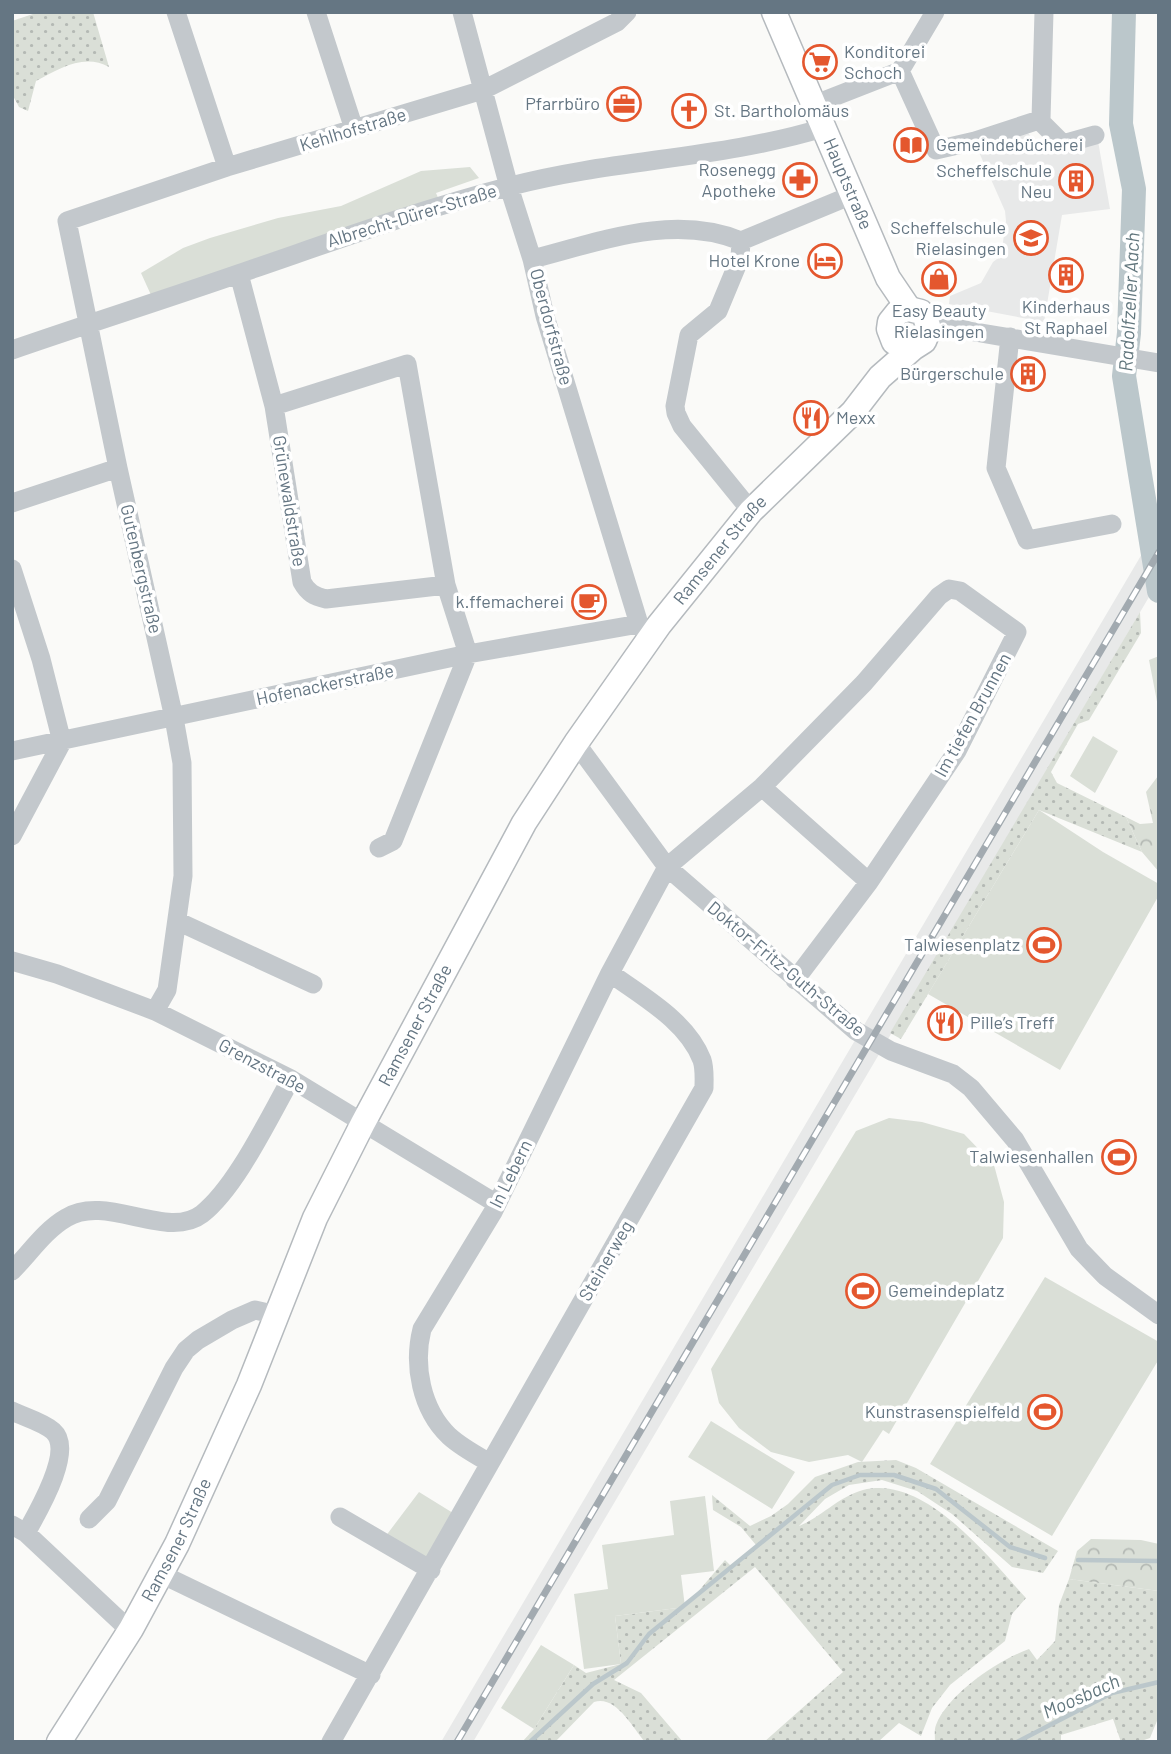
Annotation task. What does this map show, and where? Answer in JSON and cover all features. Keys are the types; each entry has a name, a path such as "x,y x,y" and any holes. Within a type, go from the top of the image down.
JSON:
{"main road":[{"name":"Hauptstraße","path":"774,12 910,327"},
{"name":"Ramsener Straße","path":"59,1742 131,1629 161,1574 239,1408 316,1218 363,1122 524,823 644,630 751,511 853,412 880,377 910,327"}],"street":[{"path":"176,12 227,167"},
{"path":"316,12 354,129"},
{"name":"Oberdorfstraße","path":"462,12 509,187 532,259 545,316 644,630"},
{"name":"Kehlhofstraße","path":"67,221 227,167 483,90 617,22 627,12"},
{"path":"813,105 900,71 935,12"},
{"path":"900,71 936,150 975,141 1039,120 1044,12"},
{"path":"1039,120 1063,144 1095,135"},
{"name":"Albrecht-Dürer-Straße","path":"12,350 349,234 509,187 586,170 783,140 823,128"},
{"path":"532,259 659,229 724,234 741,241 852,195"},
{"name":"Gutenbergstraße","path":"67,221 118,468 174,718 181,764 183,876 167,990 155,1011"},
{"path":"741,241 740,258 718,311 688,335 675,406 682,426 751,511"},
{"name":"Grünewaldstraße","path":"239,274 274,406 302,582 306,589 314,596 326,599 446,585"},
{"path":"910,327 970,331 1150,362"},
{"path":"1010,337 996,468 1027,540 1112,524"},
{"path":"274,406 407,364 446,585 468,654 393,841 379,848"},
{"path":"12,503 118,468"},
{"path":"12,569 41,659 62,742 12,836"},
{"name":"Im tiefen Brunnen","path":"667,867 762,787 864,683 939,596 949,590 960,591 1017,632 957,751 869,883 795,980"},
{"name":"Hofenackerstraße","path":"12,751 468,654 644,630"},
{"name":"Doktor-Fritz-Guth-Straße","path":"576,743 667,867 795,980 873,1042 953,1074 971,1088 1015,1140 1079,1250 1105,1276 1159,1315"},
{"path":"762,787 869,883"},
{"name":"In Lebern","path":"490,1463 464,1448 441,1428 423,1390 418,1364 417,1348 422,1329 497,1204 610,973 667,867"},
{"path":"177,921 313,984"},
{"name":"Grenzstraße","path":"12,961 57,974 155,1011 291,1080 497,1204"},
{"name":"Steinerweg","path":"331,1742 704,1088 703,1063 694,1044 665,1014 610,973"},
{"path":"12,1271 51,1229 66,1217 80,1212 111,1212 163,1222 180,1222 201,1215 235,1177 291,1080"},
{"path":"89,1519 107,1501 174,1368 186,1350 232,1320 254,1310 277,1315"},
{"path":"12,1411 54,1431 61,1446 53,1482 19,1529 131,1629"},
{"path":"341,1517 431,1570"},
{"path":"161,1574 371,1675"}],"shaded area":[{"name":"Scheffelschule Rielasingen","path":"1028,133 1044,152 1098,141 1110,209 1062,215 1044,322 949,304 950,296 981,283 993,262 1001,256 1005,211 978,150"},
{"path":"1159,525 1159,579 1149,597 473,1742 441,1742"}],"green space":[{"path":"39,12 93,12 109,67 100,63 81,62 36,81 28,111 19,107 12,94 12,21"},
{"path":"470,167 479,178 436,193 439,200 151,295 141,273 183,248 210,238 278,218 341,206 421,171"},
{"path":"1140,612 1141,633 1089,720 1078,724 1051,772 1057,783 1126,817 1142,852 1039,810 901,1039 890,1033"},
{"path":"1159,656 1159,712 1149,660"},
{"path":"1093,736 1118,751 1095,793 1070,776"},
{"path":"1159,740 1159,872 1142,852 1126,817 1140,824 1153,823 1146,792 1158,776"},
{"name":"Talwiesenplatz","path":"1039,810 1103,852 1159,884 1159,895 1060,1070 928,994"},
{"path":"889,1118 922,1122 964,1134 994,1165 1004,1202 1003,1238 889,1434 883,1430 862,1462 848,1455 809,1462 771,1452 739,1428 719,1403 711,1369 856,1131"},
{"name":"Kunstrasenspielfeld","path":"1045,1277 1159,1342 1159,1359 1052,1536 930,1464"},
{"path":"711,1421 795,1472 772,1509 688,1457"},
{"path":"896,1460 916,1468 1058,1551 1043,1573 1012,1567 952,1514 917,1491 882,1480 849,1485 825,1499 799,1526 845,1497 863,1490 886,1488 909,1494 954,1523 1026,1598 1012,1614 1005,1641 950,1685 932,1708 921,1736 899,1723 878,1742 764,1742 843,1672 755,1567 614,1680 641,1693 683,1742 645,1742 623,1714 602,1701 594,1702 555,1742 522,1742 534,1729 574,1665 586,1673 621,1664 615,1616 685,1607 725,1560 731,1566 756,1545 741,1527 713,1510 712,1495 750,1526 788,1504 815,1477 858,1462"},
{"path":"419,1492 453,1513 428,1558 382,1541"},
{"path":"705,1496 714,1571 681,1575 685,1607 615,1616 621,1664 584,1669 574,1594 608,1589 602,1545 674,1535 670,1501"},
{"path":"1091,1539 1141,1540 1159,1544 1159,1591 1069,1579 1077,1551"},
{"path":"1069,1579 1159,1591 1159,1716 1150,1738 1138,1742 1121,1742 1113,1719 1061,1735 1061,1742 935,1742 935,1727 942,1713 963,1690 1003,1661 1029,1649 1037,1660 1055,1641 1059,1605"},
{"path":"541,1645 574,1665 534,1729 501,1708"}],"waterway":[{"name":"Radolfzeller Aach","path":"1124,12 1121,124 1134,189 1129,333 1124,376 1159,591"},
{"path":"530,1742 593,1684 627,1663 649,1634 832,1485 860,1475 894,1475 936,1489 1010,1547 1045,1558"},
{"path":"1078,1560 1159,1561"},
{"name":"Moosbach","path":"1017,1742 1112,1693 1159,1682"}],"railway":[{"path":"457,1742 1159,552"}],"place":[{"name":"Konditorei Schoch","path":"820,62"},
{"name":"Pfarrbüro","path":"624,104"},
{"name":"St. Bartholomäus","path":"689,111"},
{"name":"Gemeindebücherei","path":"911,145"},
{"name":"Rosenegg Apotheke","path":"800,180"},
{"name":"Scheffelschule Neu","path":"1076,181"},
{"name":"Scheffelschule Rielasingen","path":"1031,238"},
{"name":"Hotel Krone","path":"825,261"},
{"name":"Kinderhaus St Raphael","path":"1066,275"},
{"name":"Easy Beauty Rielasingen","path":"939,279"},
{"name":"Bürgerschule","path":"1028,374"},
{"name":"Mexx","path":"811,418"},
{"name":"k.ffemacherei","path":"589,602"},
{"name":"Talwiesenplatz","path":"1044,945"},
{"name":"Pille’s Treff","path":"945,1023"},
{"name":"Talwiesenhallen","path":"1119,1157"},
{"name":"Gemeindeplatz","path":"863,1291"},
{"name":"Kunstrasenspielfeld","path":"1045,1412"}]}
